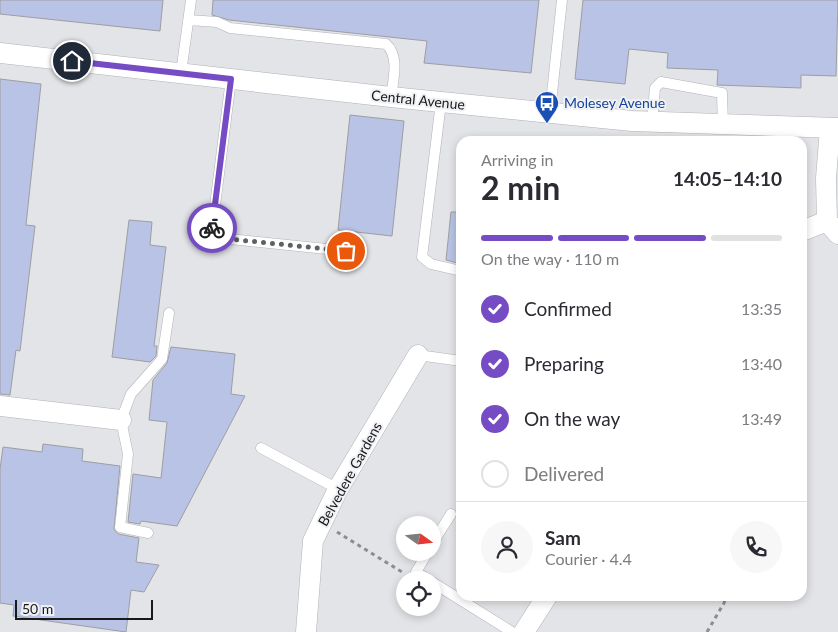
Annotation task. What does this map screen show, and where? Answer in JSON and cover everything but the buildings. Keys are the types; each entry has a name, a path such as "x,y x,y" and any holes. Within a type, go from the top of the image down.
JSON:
{"street":[{"name":"Central Avenue","path":"0,53 391,97 652,123 834,128"},
{"path":"807,230 832,227 826,178 834,128"},
{"name":"Belvedere Gardens","path":"306,632 314,541 338,489 418,355"},
{"path":"0,406 121,420"},
{"path":"524,632 544,601"}],"lane":[{"path":"181,73 191,0"},
{"path":"550,112 562,0"},
{"path":"189,20 217,22 230,28 386,44 392,49 394,60 391,97"},
{"path":"231,79 210,237 346,251"},
{"path":"652,123 655,88 661,82 722,93 723,126"},
{"path":"441,102 422,257 431,264 456,270"},
{"path":"148,534 120,527 128,460 121,420 131,394 162,359 169,313"},
{"path":"418,355 456,360"},
{"path":"261,448 338,489"},
{"path":"441,530 451,514"},
{"path":"441,588 456,597"},
{"path":"462,601 512,632"}],"path":[{"path":"322,522 401,571"},
{"path":"707,632 725,601"}],"way so far":[{"path":"212,228 210,237 346,251"}],"place":[{"name":"Molesey Avenue","path":"547,124"}],"route":[{"path":"72,61 231,79 212,228"}]}
